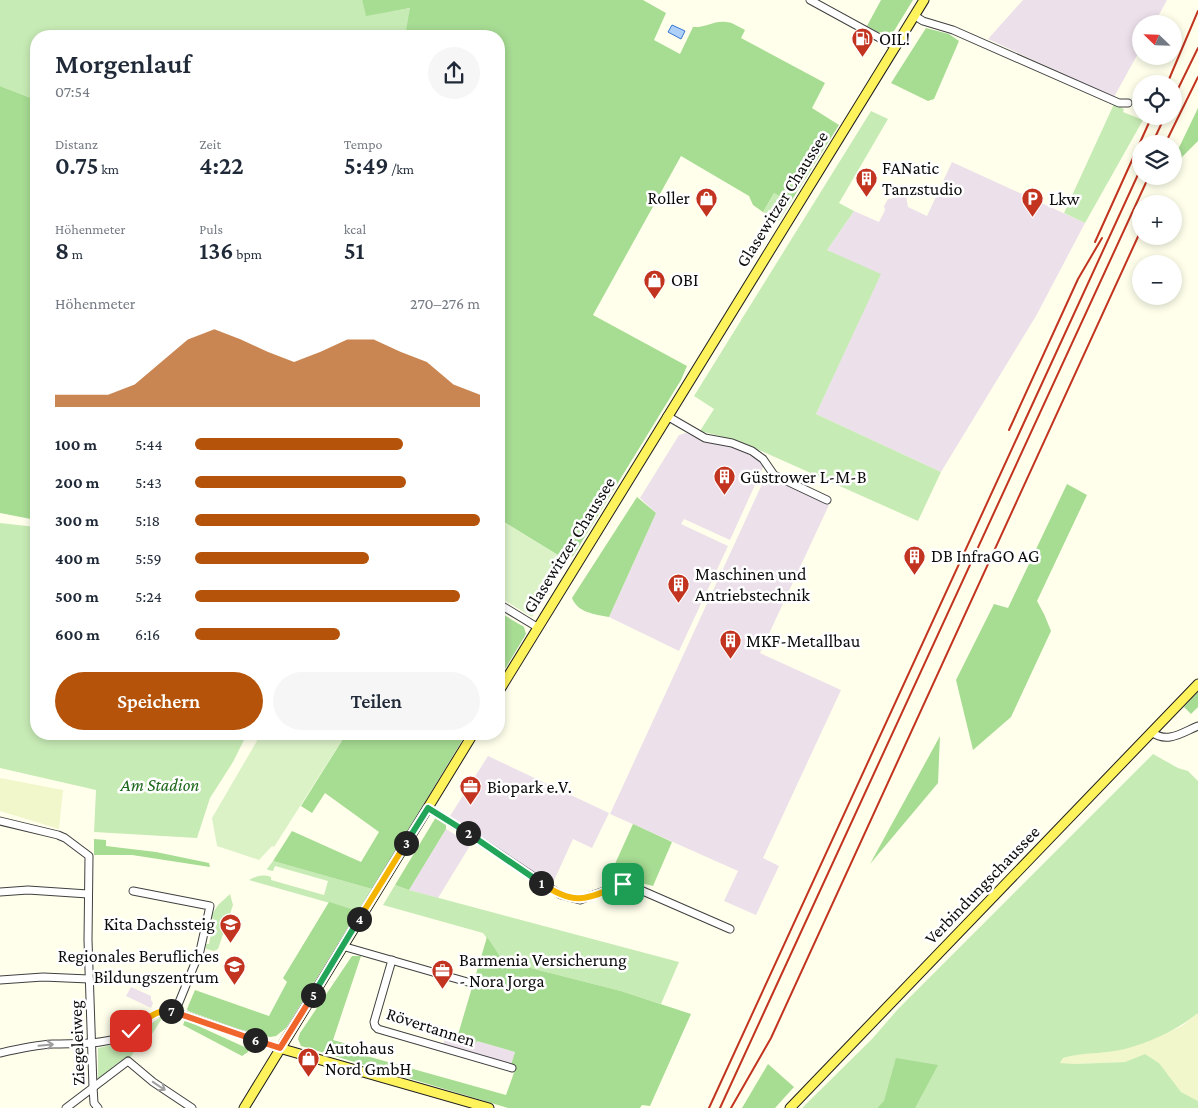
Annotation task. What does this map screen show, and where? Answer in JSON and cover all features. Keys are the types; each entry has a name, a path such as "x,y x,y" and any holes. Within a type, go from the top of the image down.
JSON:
{"main road":[{"name":"Glasewitzer Chaussee","path":"505,681 924,0"},
{"name":"Verbindungschaussee","path":"790,1108 1198,684"},
{"path":"244,1108 469,740"},
{"path":"280,1048 489,1108"}],"street":[{"path":"810,0 896,47"},
{"path":"915,16 953,30 1119,103 1128,103"},
{"path":"667,416 705,438 732,443 752,451 763,460 774,475 827,500"},
{"path":"505,608 537,627"},
{"path":"1151,732 1162,738 1172,737 1198,726"},
{"path":"428,808 561,895 580,900 623,884 629,885 730,929"},
{"name":"Ziegeleiweg","path":"0,821 65,838 89,856 89,979 94,1102 98,1108"},
{"path":"0,892 28,890 88,894"},
{"path":"133,891 210,906 200,951 175,1012"},
{"path":"342,946 471,983"},
{"name":"Rövertannen","path":"392,960 374,1022 378,1029 512,1068"},
{"path":"0,980 42,977 89,979"},
{"path":"0,1053 51,1044 93,1043 116,1039 131,1031 149,1016 162,1010 175,1012 280,1048"},
{"path":"66,1108 128,1061 153,1082 192,1108"}],"shaded area":[{"path":"1023,0 1167,0 1159,15 1132,15 1132,64 1114,97 988,39"},
{"path":"952,162 1085,223 1036,316 941,472 816,414 880,275 827,250 854,211 879,222 888,199 906,196 908,207 927,216"},
{"path":"686,433 703,441 728,445 758,459 764,465 730,540 684,519 681,524 728,546 679,651 609,617 656,513 640,498 679,435"},
{"path":"773,479 829,505 760,653 841,690 763,858 779,866 756,915 724,901 738,871 610,814 763,482"},
{"path":"488,756 609,813 592,848 573,839 552,885 450,816"},
{"path":"446,829 471,844 438,898 409,890"},
{"path":"131,987 151,996 153,1003 151,1008 126,996"},
{"path":"446,1034 515,1052 511,1065 443,1045"}],"green space":[{"path":"0,0 362,0 366,15 411,8 406,30 30,30 30,98 0,86"},
{"path":"362,0 643,0 666,13 654,40 680,54 693,27 728,22 745,30 741,38 825,83 812,108 839,125 790,203 774,193 763,212 753,205 749,196 681,156 593,315 687,366 681,380 573,556 566,560 505,523 505,30 406,30 410,8 366,16"},
{"path":"881,0 913,0 894,31 890,34 878,32 867,26"},
{"path":"926,28 949,34 959,41 934,99 928,101 891,83"},
{"path":"0,86 30,98 30,519 0,513"},
{"path":"1114,104 1124,109 1123,112 1132,116 1132,125 1140,125 1135,135 1132,135 1132,140 1085,223 1064,213"},
{"path":"1198,108 1198,141 1182,157 1182,141"},
{"path":"871,111 888,119 839,203 854,211 827,250 881,274 816,414 941,472 918,521 739,441 700,431 714,409 694,396"},
{"path":"774,193 790,203 779,221 763,212"},
{"path":"1067,484 1087,495 1037,601 1051,631 1011,717 973,750 956,680 994,604 1008,608"},
{"path":"637,497 656,513 609,617 582,610 572,598"},
{"name":"Am Stadion","path":"0,523 30,526 30,740 244,740 233,762 210,798 197,838 94,832 96,790 0,768"},
{"path":"505,523 566,560 532,617 505,601"},
{"path":"505,616 524,627 526,634 505,669"},
{"path":"1198,692 1198,707 1191,714 1184,707"},
{"path":"940,736 938,783 870,864"},
{"path":"258,740 342,740 274,847 272,846 259,860 217,846 212,818"},
{"path":"342,740 462,740 372,889 273,861 292,831 361,862 379,832 325,793 312,813 301,806"},
{"path":"1153,754 1178,768 1188,771 1198,781 1198,1013 1173,1030 1144,1043 1117,1051 1071,1056 1063,1058 1060,1063 1125,1062 1145,1054 1159,1063 1181,1092 1198,1101 1198,1108 885,1108 884,1102 877,1108 802,1108 872,1039 898,1009"},
{"path":"0,778 63,790 59,829 0,811"},
{"path":"436,817 446,824 446,829 409,890 395,885"},
{"path":"633,824 672,842 653,886 610,875"},
{"path":"94,839 106,840 106,846 156,852 209,863 210,867 132,855 94,855"},
{"path":"273,861 372,889 358,911 249,880 255,877 268,876 271,877 271,880 324,895 328,881 275,866 273,871 268,870"},
{"path":"395,885 679,962 661,1004 621,991 503,961 483,933 383,905"},
{"path":"230,894 233,905 218,949 214,951 206,949 205,944 209,944 214,919 210,918 218,905"},
{"path":"329,902 358,911 286,1028 276,1036 270,1037 238,1029 188,1011 187,1009 195,990 269,1016 287,982 283,978"},
{"path":"487,937 503,961 621,991 691,1014 650,1106 642,1105 640,1108 508,1108 301,1046 298,1039 300,1033 352,956 361,956 333,1040 365,1049 363,1055 506,1095 516,1067 511,1065 515,1052 477,1041 476,1043 457,1038"},
{"path":"1198,1013 1198,1101 1181,1092 1159,1063 1145,1054 1125,1062 1060,1064 1063,1058 1077,1054 1124,1049 1155,1038 1182,1026"},
{"path":"162,1016 152,1034 148,1031 130,1058 126,1057 98,1079 98,1048 120,1043 132,1037"},
{"path":"185,1020 249,1049 248,1052 242,1056 183,1025"},
{"path":"896,1058 938,1065 915,1108 877,1108 884,1101"},
{"path":"768,1064 794,1087 775,1108 742,1108"}],"water":[{"path":"672,25 685,31 681,39 668,32"}],"railway":[{"path":"1171,75 1198,11"},
{"path":"1182,81 1198,48"},
{"path":"1169,135 1198,77"},
{"path":"1095,242 1148,125"},
{"path":"1156,135 1161,125"},
{"path":"709,1108 1133,185"},
{"path":"720,1108 1145,185"},
{"path":"1009,430 1078,279 1102,238"},
{"path":"731,1108 771,1038 1134,245"}],"place":[{"name":"OIL!","path":"863,58"},
{"name":"FANatic Tanzstudio","path":"866,197"},
{"name":"Roller","path":"706,217"},
{"name":"Lkw","path":"1033,218"},
{"name":"OBI","path":"655,299"},
{"name":"Güstrower L-M-B","path":"724,496"},
{"name":"DB InfraGO AG","path":"915,575"},
{"name":"Maschinen und Antriebstechnik","path":"679,603"},
{"name":"MKF-Metallbau","path":"730,660"},
{"name":"Biopark e.V.","path":"471,806"},
{"name":"Kita Dachssteig","path":"231,943"},
{"name":"Regionales Berufliches Bildungszentrum","path":"235,985"},
{"name":"Barmenia Versicherung - Nora Jorga","path":"443,989"},
{"name":"Autohaus Nord GmbH","path":"309,1077"}],"route":[{"path":"131,1031 149,1016 162,1010 175,1012 280,1048 428,808 549,888 571,899 580,900 623,884"}]}
